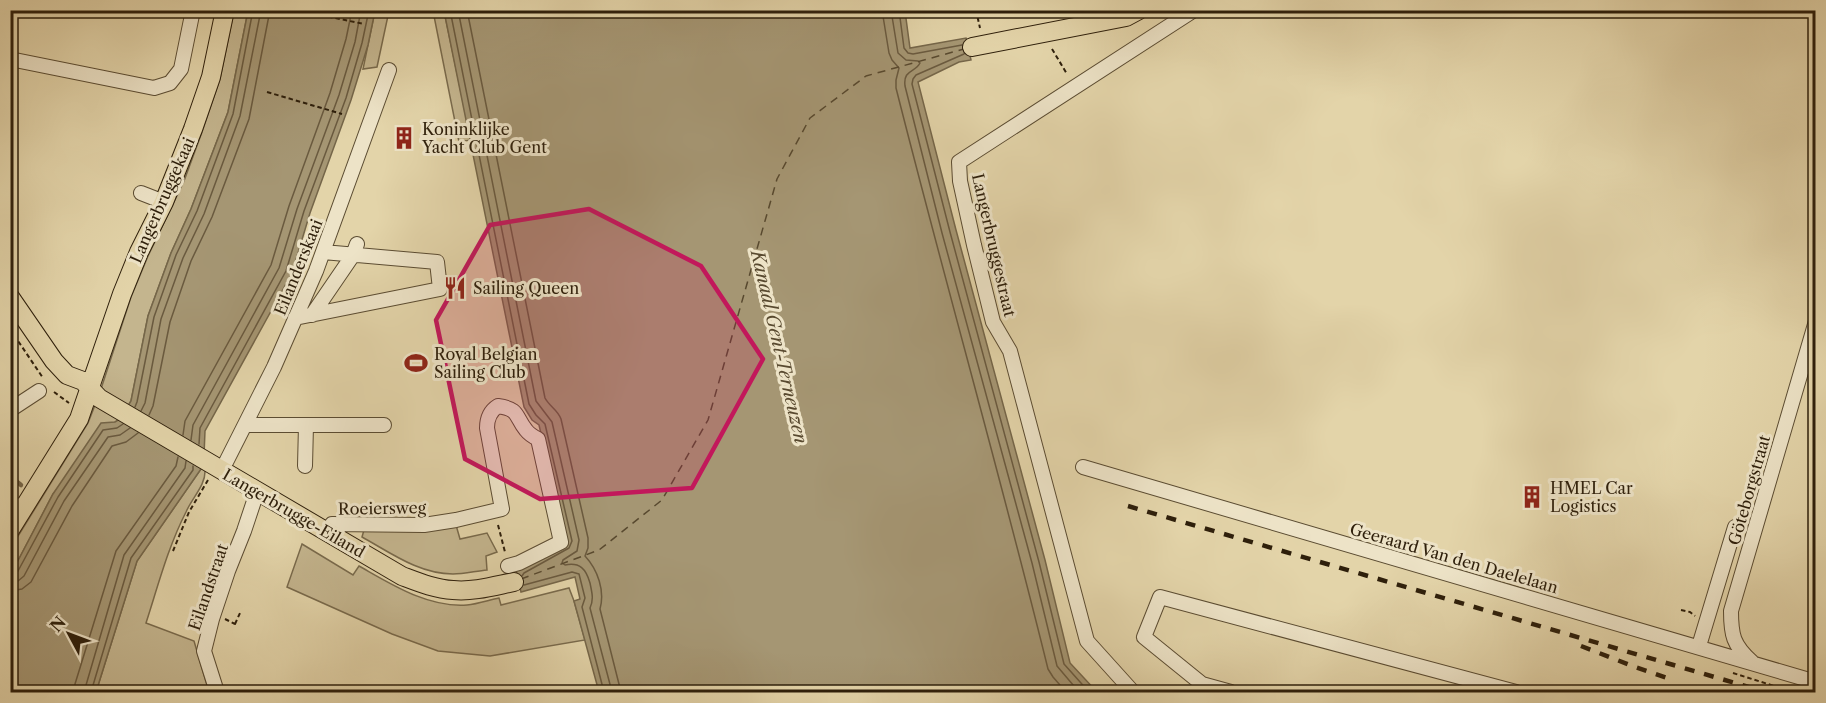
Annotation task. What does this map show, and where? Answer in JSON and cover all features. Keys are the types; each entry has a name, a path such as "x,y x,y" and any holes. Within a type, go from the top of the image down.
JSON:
{"main road":[{"name":"Langerbruggekaai","path":"10,530 17,505 79,419 122,294 139,252 164,202 193,129 210,77 225,10"},
{"path":"972,47 1126,17 1139,10"},
{"name":"Langerbrugge-Eiland","path":"10,297 66,375 83,381 99,398 123,414 402,576 425,585 453,590 481,588 511,574"}],"street":[{"path":"10,59 154,87 171,83 182,69 193,10"},
{"name":"Langerbruggestraat","path":"1133,693 1088,641 1010,351 993,322 960,181 959,162 1194,10"},
{"name":"Eilanderskaai","path":"213,466 245,425 296,318 323,252 390,70"},
{"path":"141,193 164,202"},
{"path":"312,315 355,250"},
{"path":"296,318 440,289 436,262 355,250 323,252"},
{"name":"Göteborgstraat","path":"1754,663 1740,651 1731,632 1731,611 1815,321"},
{"path":"10,410 39,392"},
{"name":"Roeiersweg","path":"328,532 332,524 424,525 502,509 487,420 491,410 498,406 506,407 513,410 526,430 538,439 561,542 519,563 511,574"},
{"path":"245,425 384,425"},
{"path":"305,466 306,425"},
{"name":"Geeraard Van den Daelelaan","path":"1083,467 1699,646 1815,682"},
{"name":"Eilandstraat","path":"217,693 204,651 228,571 257,492"},
{"path":"1699,646 1735,527"},
{"path":"1231,693 1202,684 1144,637 1160,597 1516,693"}],"path":[{"path":"976,10 981,29"},
{"path":"306,12 364,24"},
{"path":"1047,49 1052,48 1056,51 1056,58 1075,87"},
{"path":"267,92 342,114"},
{"path":"173,551 189,512 213,466"},
{"path":"236,624 240,613"}],"highlighted area":[{"path":"589,209 701,266 763,359 692,488 540,499 465,459 436,320 490,225"}],"shaded area":[{"path":"234,11 248,11 228,112 148,316 131,401 120,419 53,494 11,574 10,549 88,423 131,297 184,181 220,79"},
{"path":"375,11 389,11 377,67 363,69"},
{"path":"433,11 444,11 471,140 459,142"},
{"path":"199,465 205,470 205,476 174,539 146,623 194,641 209,692 96,692 137,561 201,469"},
{"path":"456,525 460,539 487,533 497,552 486,556 487,570 453,574 417,567 362,537 364,530"},
{"path":"302,544 353,575 359,566 410,593 438,603 467,605 499,598 501,605 569,588 585,640 490,656 438,651 392,634 287,587"}],"water":[{"path":"248,11 375,11 368,45 351,100 310,213 292,273 205,431 204,456 199,465 201,469 137,561 96,692 11,692 11,574 53,494 101,423 115,422 120,419 131,401 148,316 228,112"},
{"name":"Kanaal Gent-Terneuzen","path":"444,11 905,11 910,48 966,38 971,60 959,62 918,82 1045,560 1070,663 1097,692 599,692 574,601 580,599 575,577 521,592 516,570 566,543 539,425 532,420 524,407"}],"waterway":[{"path":"10,476 21,485"}],"ferry route":[{"path":"521,579 599,550 662,500 708,420 777,179 810,118 866,76 964,49"}],"railway":[{"path":"1128,506 1766,692"},
{"path":"1581,646 1673,680"}],"place":[{"name":"Koninklijke Yacht Club Gent","path":"404,138"},
{"name":"Sailing Queen","path":"455,288"},
{"name":"Royal Belgian Sailing Club","path":"416,363"},
{"name":"HMEL Car Logistics","path":"1532,497"}]}
